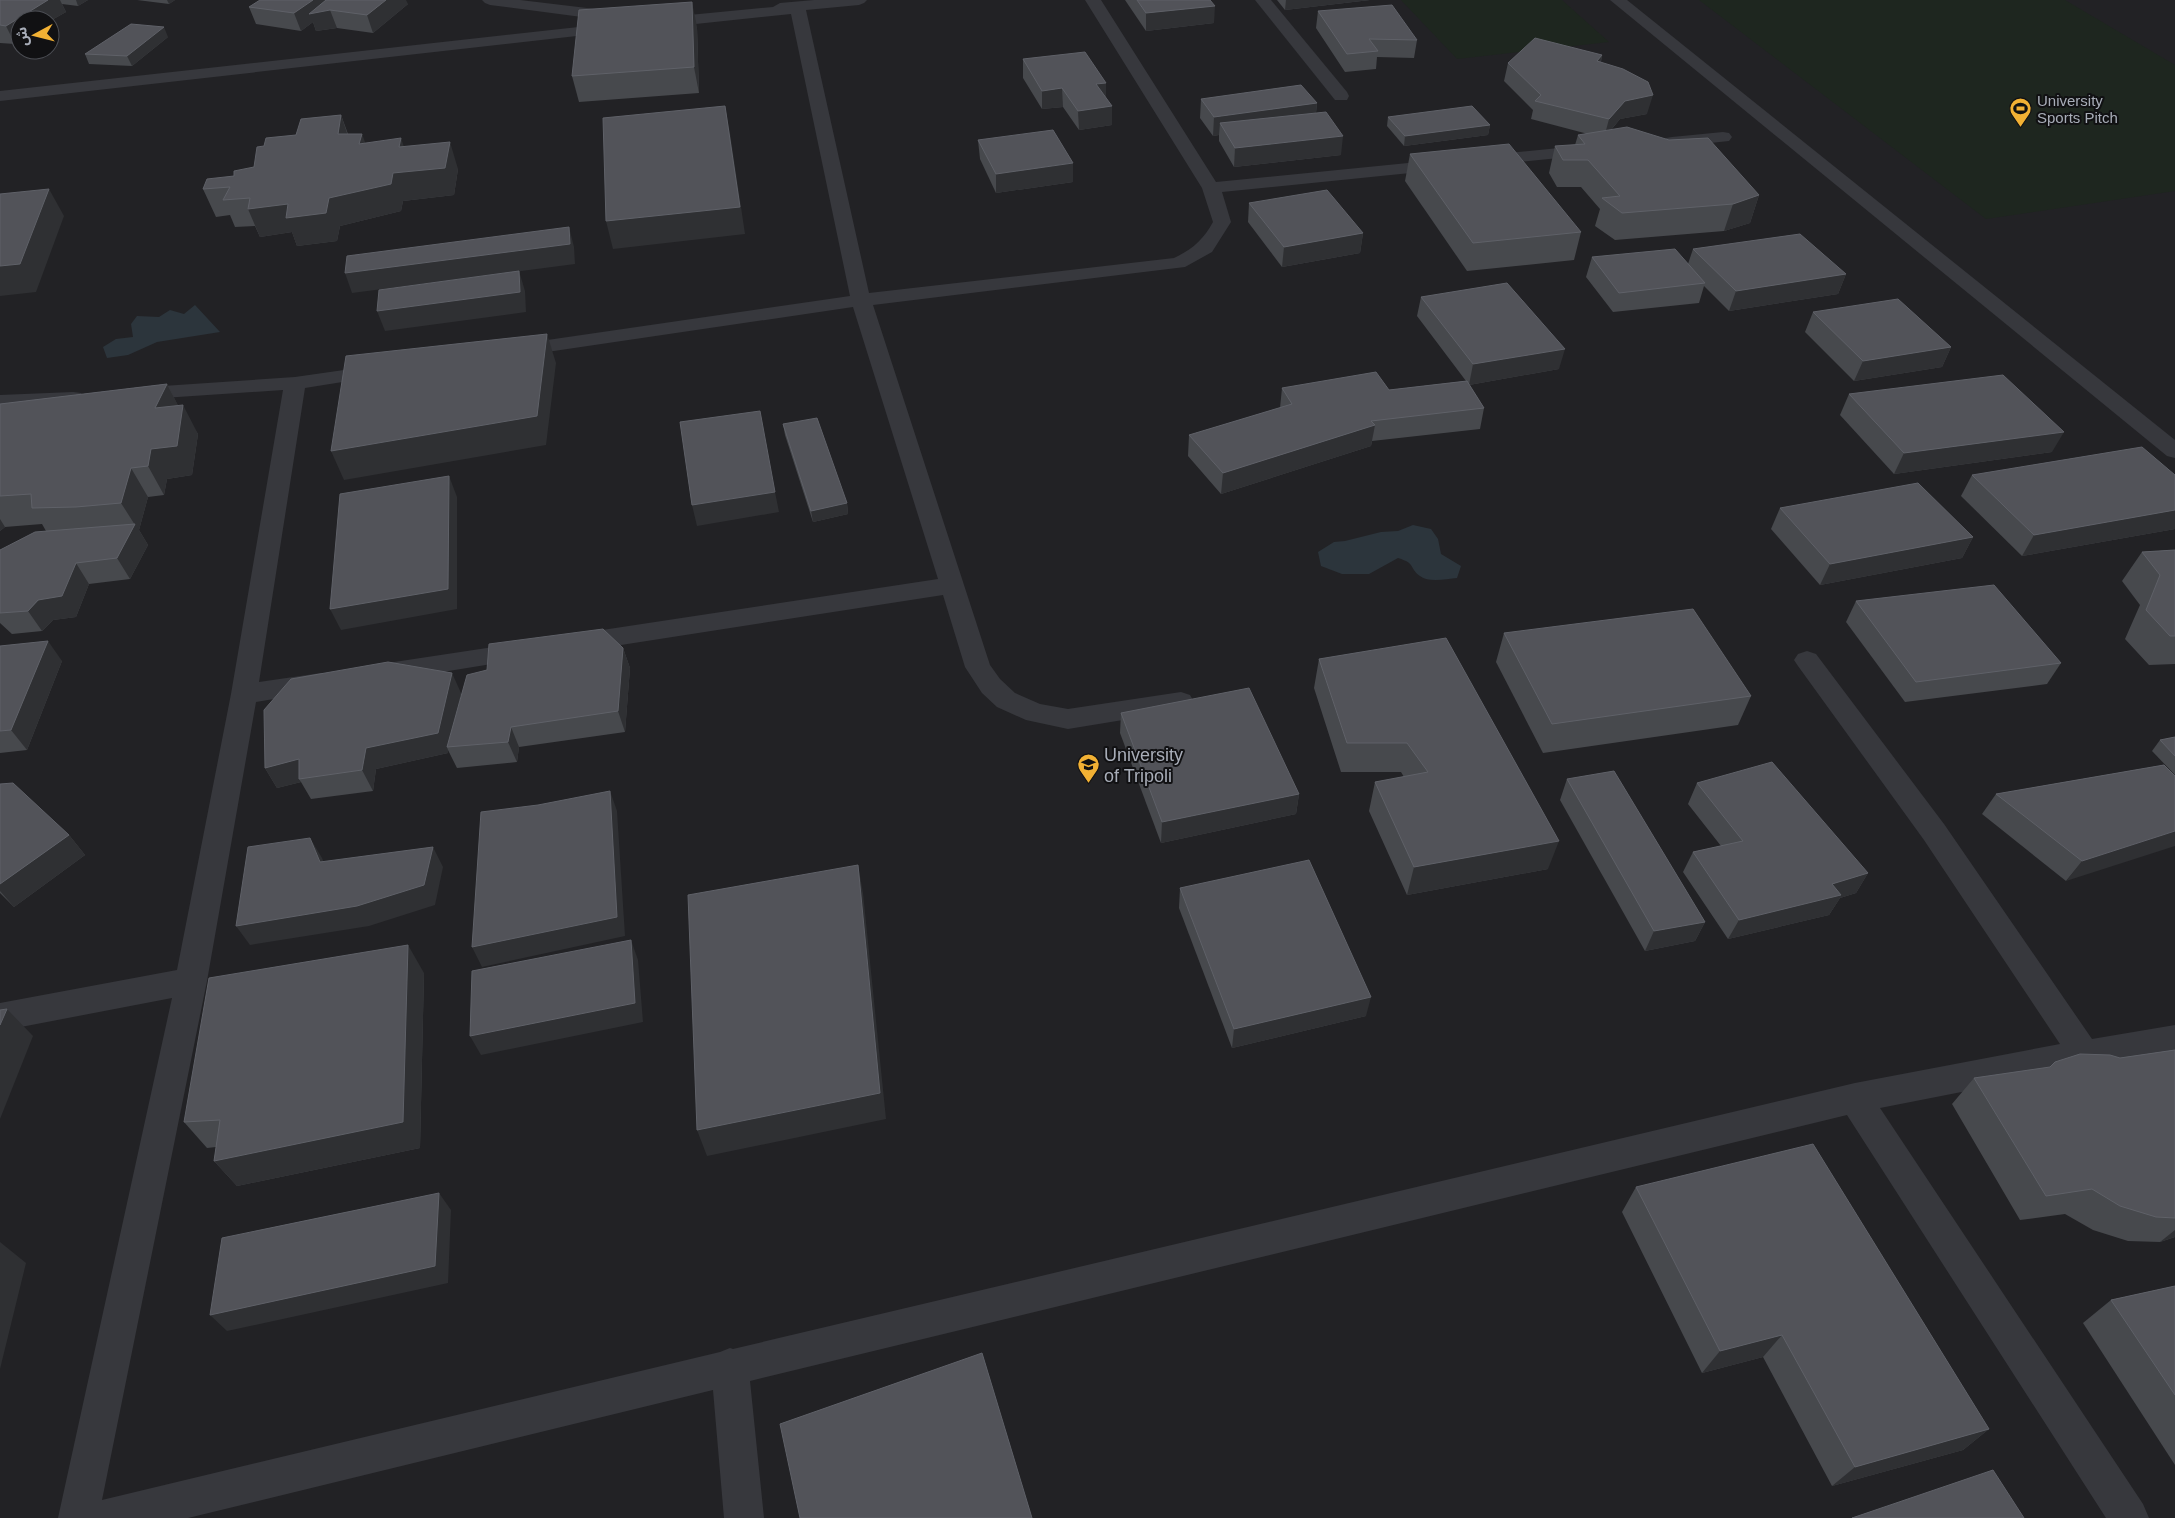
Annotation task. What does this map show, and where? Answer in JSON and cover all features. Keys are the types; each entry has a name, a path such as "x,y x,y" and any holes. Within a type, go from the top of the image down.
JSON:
{"street":[{"path":"490,0 636,21"},
{"path":"0,96 636,21 793,8 859,0"},
{"path":"490,354 862,300 1178,263 1198,255 1212,241 1222,222 1211,188 1093,0"},
{"path":"1263,0 1341,96"},
{"path":"1618,0 2175,452"},
{"path":"793,8 862,300 978,668 1006,700 1035,713 1068,719 1203,699"},
{"path":"1656,144 1723,137"},
{"path":"1211,188 1608,149"},
{"path":"0,402 295,383 402,367"},
{"path":"78,1518 191,981 244,694 295,383"},
{"path":"244,694 953,585"},
{"path":"1807,660 1934,832 2084,1054"},
{"path":"0,1017 191,981"},
{"path":"106,1518 1855,1098 2084,1054 2175,1039"},
{"path":"1855,1098 2129,1518"},
{"path":"730,1367 744,1518"}],"shaded area":[{"name":"University of Tripoli","path":"0,0 2175,0 2175,1518 0,1518"},
{"path":"1401,0 1562,0 1609,42 1457,59"},
{"name":"University Sports Pitch","path":"1699,0 2065,0 2175,65 2175,191 1986,219"},
{"path":"195,305 220,332 157,342 128,355 107,358 103,347 116,339 133,337 131,324 137,316 159,317 170,310 184,314"},
{"path":"1413,525 1431,529 1438,539 1441,554 1461,566 1457,578 1438,580 1424,578 1416,573 1408,562 1398,558 1369,574 1342,574 1321,566 1318,552 1334,542 1381,532 1398,531"}],"building":[{"path":"0,0 48,0 32,10 10,10 10,24 6,26 0,25"},
{"path":"260,0 313,0 294,13 249,7"},
{"path":"326,0 386,0 367,15 330,10 309,14"},
{"path":"1137,0 1210,0 1215,6 1146,13"},
{"path":"692,2 694,67 572,76 579,10"},
{"path":"1392,5 1417,40 1369,39 1378,51 1347,54 1318,11"},
{"path":"131,24 164,27 127,56 85,54"},
{"path":"1535,38 1602,55 1597,61 1623,69 1648,82 1653,95 1625,101 1609,119 1535,101 1541,95 1508,63"},
{"path":"1085,52 1106,83 1096,84 1112,106 1078,111 1062,88 1042,91 1023,59"},
{"path":"1301,85 1317,103 1214,117 1201,99"},
{"path":"725,106 740,207 606,221 603,118"},
{"path":"1472,106 1490,125 1405,136 1388,117"},
{"path":"1326,112 1343,136 1235,148 1220,123"},
{"path":"341,115 338,134 362,134 359,144 401,138 399,147 450,142 445,168 393,173 391,184 329,198 326,213 286,218 288,204 248,209 250,198 223,200 230,187 203,189 207,179 234,176 234,171 254,167 257,147 264,146 266,138 296,135 301,119"},
{"path":"1627,127 1669,140 1708,138 1759,195 1733,204 1622,213 1602,198 1620,196 1588,160 1563,160 1555,146 1585,144 1578,135"},
{"path":"1053,130 1073,163 996,174 978,140"},
{"path":"1509,144 1581,232 1473,243 1410,154"},
{"path":"49,189 20,264 0,266 0,194"},
{"path":"1327,190 1363,233 1284,247 1249,203"},
{"path":"569,227 570,244 345,273 347,256"},
{"path":"1800,234 1846,274 1736,291 1693,249"},
{"path":"1675,249 1705,283 1619,293 1592,257"},
{"path":"519,271 520,292 377,311 379,290"},
{"path":"1507,283 1565,349 1473,364 1421,297"},
{"path":"1898,299 1951,347 1863,361 1813,312"},
{"path":"547,334 537,416 331,451 346,356"},
{"path":"1376,372 1389,390 1467,381 1484,408 1371,421 1375,425 1223,473 1189,435 1292,404 1282,388"},
{"path":"2003,375 2064,432 1904,453 1849,394"},
{"path":"167,384 155,408 183,405 177,446 151,449 148,466 131,468 121,503 32,508 31,494 0,496 0,404"},
{"path":"760,411 775,492 692,505 680,422"},
{"path":"817,418 847,503 811,511 783,424"},
{"path":"2142,447 2175,475 2175,510 2034,535 1972,475"},
{"path":"449,476 448,589 330,609 340,494"},
{"path":"1918,483 1973,537 1830,564 1780,508"},
{"path":"135,524 117,558 76,563 62,596 38,600 28,611 0,613 0,550 35,532"},
{"path":"2175,550 2175,636 2170,636 2146,610 2160,575 2142,552"},
{"path":"1994,585 2061,663 1916,682 1856,601"},
{"path":"1693,609 1751,696 1552,724 1504,633"},
{"path":"603,629 623,648 618,711 511,727 508,742 447,747 467,675 487,670 489,644"},
{"path":"1446,638 1559,841 1414,867 1375,782 1428,772 1407,743 1347,743 1319,659"},
{"path":"48,641 11,730 0,731 0,646"},
{"path":"388,662 452,673 438,733 366,748 362,770 299,779 299,759 265,768 264,710 291,679"},
{"path":"1249,688 1299,794 1162,822 1121,713"},
{"path":"2175,737 2175,756 2160,740"},
{"path":"1772,762 1868,873 1832,884 1841,895 1739,920 1693,852 1743,841 1697,783"},
{"path":"2164,765 2175,776 2175,831 2082,861 1996,794"},
{"path":"1614,771 1705,922 1654,931 1567,779"},
{"path":"13,783 69,835 0,884 0,784"},
{"path":"610,791 617,917 472,947 481,812 538,805"},
{"path":"310,838 320,862 433,847 424,885 357,906 236,926 248,847"},
{"path":"1309,860 1371,997 1234,1029 1180,888"},
{"path":"858,865 880,1093 697,1130 688,895"},
{"path":"631,940 635,1003 470,1036 472,971"},
{"path":"408,945 403,1122 214,1161 220,1120 184,1122 209,978"},
{"path":"7,1009 0,1025 0,1010"},
{"path":"2175,1050 2175,1218 2156,1217 2120,1206 2092,1189 2046,1196 1974,1078 2050,1067 2055,1062 2080,1054 2110,1055 2120,1058"},
{"path":"1813,1144 1989,1429 1855,1467 1782,1335 1720,1351 1636,1187"},
{"path":"439,1193 435,1266 210,1315 222,1238"},
{"path":"2175,1286 2175,1395 2111,1300"},
{"path":"982,1353 1032,1518 800,1518 780,1424"},
{"path":"1993,1470 2024,1518 1852,1518"}],"place":[{"name":"University Sports Pitch","path":"2021,128"},
{"name":"University of Tripoli","path":"1088,784"}]}
